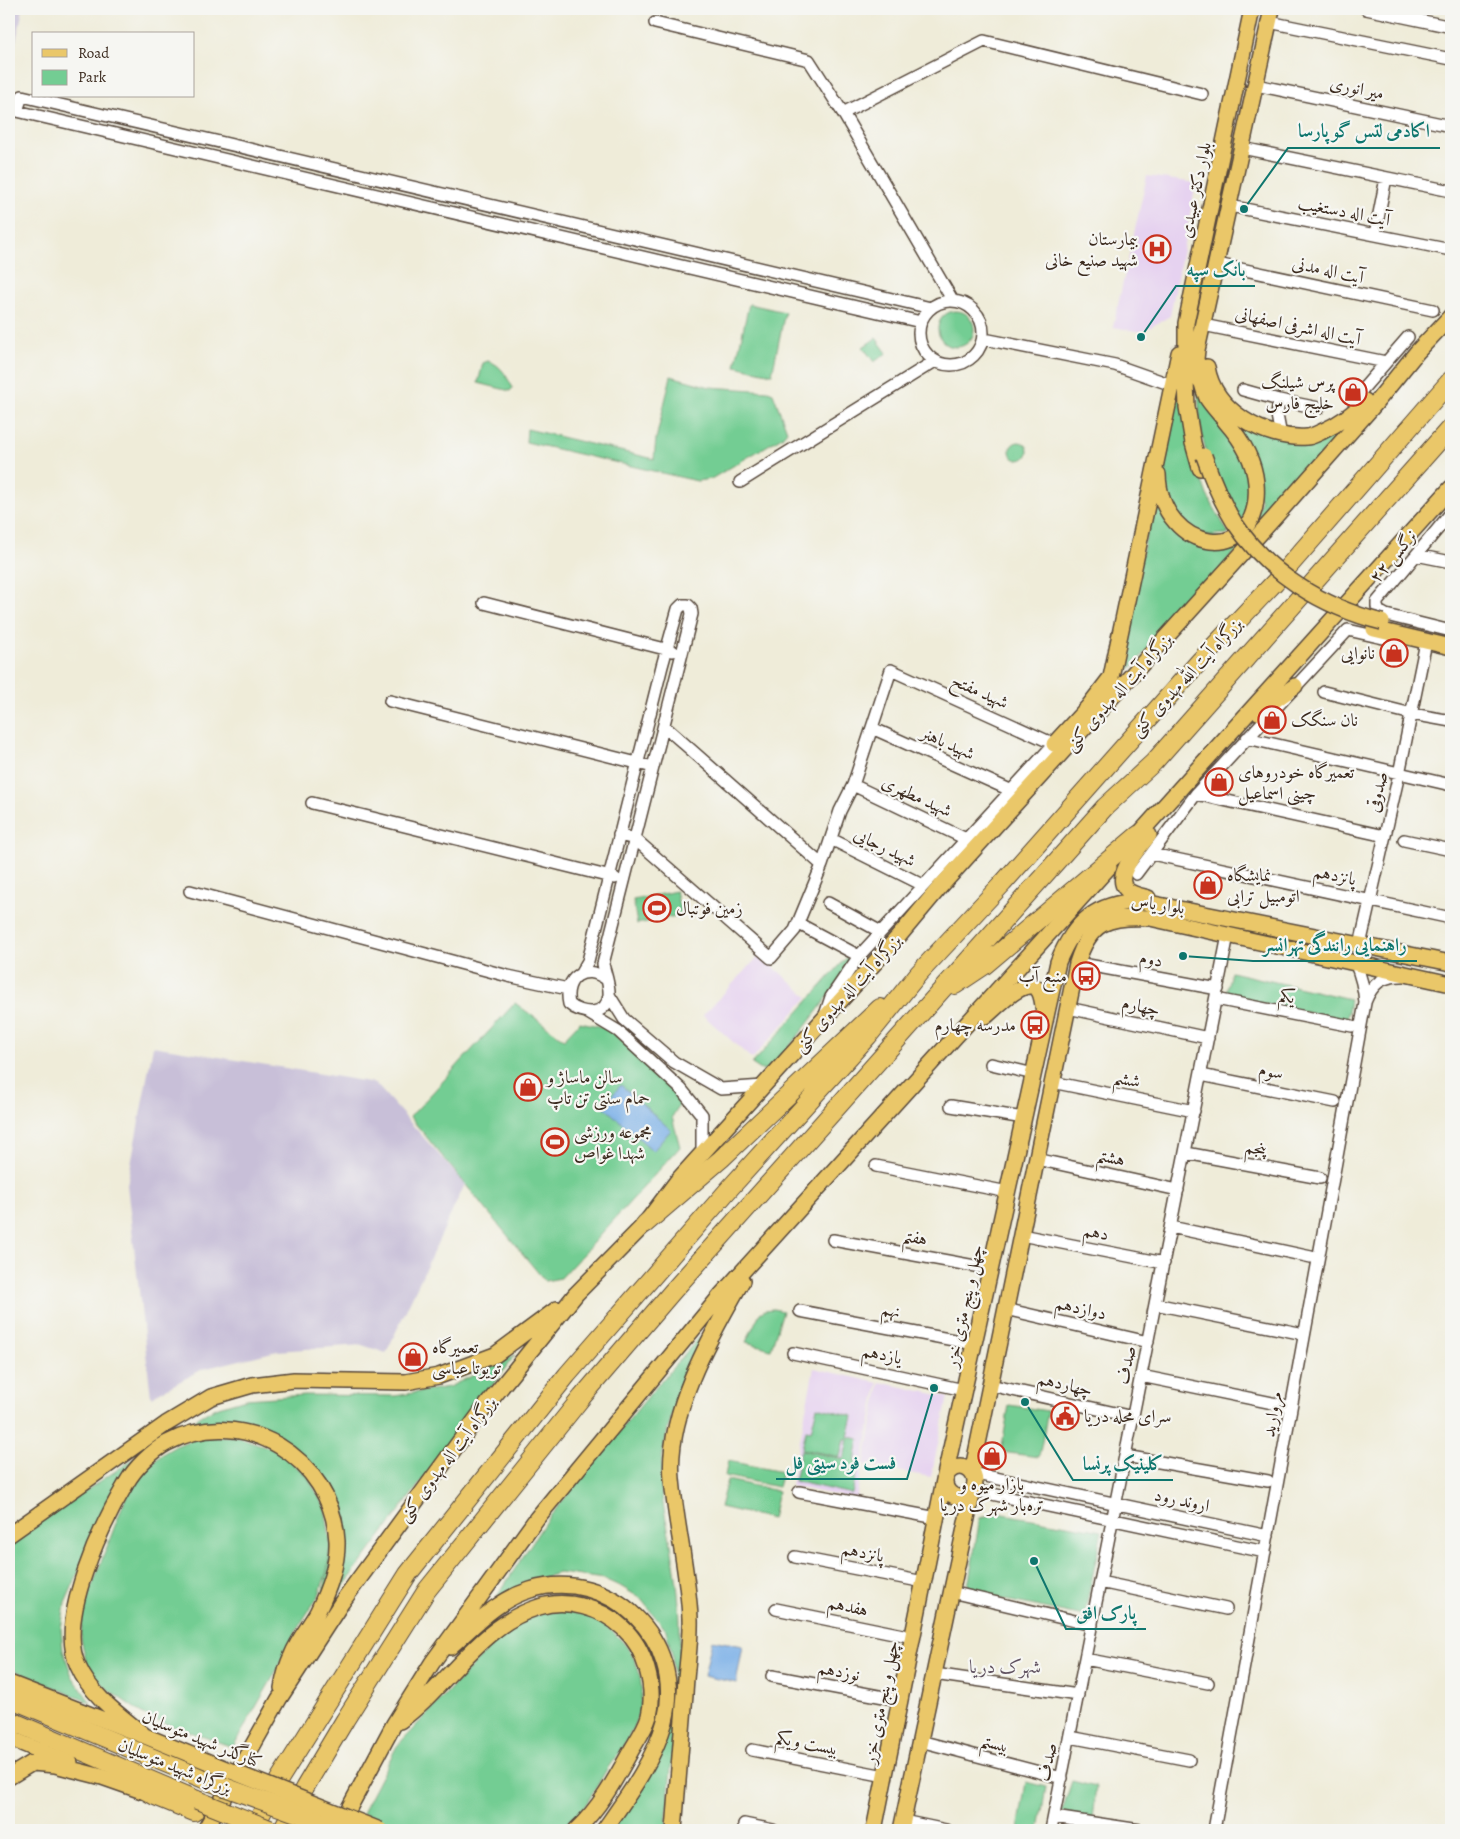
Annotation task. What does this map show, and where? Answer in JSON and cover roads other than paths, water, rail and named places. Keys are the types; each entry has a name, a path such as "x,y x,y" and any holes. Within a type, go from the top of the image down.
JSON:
{"highway":[{"name":"بزرگراه آیت الله مهدوی کنی","path":"919,973 1003,883 1186,676 1275,582 1451,380"},
{"path":"285,1826 305,1787 427,1590 582,1397 672,1292 1105,808 1154,762 1451,427"},
{"path":"936,997 985,965 1138,835"},
{"path":"645,1224 714,1165 852,1033 919,973"},
{"path":"253,1830 280,1778 408,1574 567,1375 730,1188 868,1036 919,973"},
{"name":"بزرگراه شهید متوسلیان","path":"9,1698 213,1774 344,1830"},
{"name":"بزرگراه شهید متوسلیان","path":"9,1720 196,1806 272,1830"},
{"path":"41,1735 155,1796 196,1806 240,1830"}],"main road":[{"name":"بلوار دکتر عبیدی","path":"1202,462 1192,434 1187,407 1186,323 1252,9"},
{"name":"بلوار دکتر عبیدی","path":"1202,462 1196,426 1193,386 1197,350 1270,16"},
{"name":"بزرگراه آیت اله مهدوی کنی","path":"205,1830 280,1699 342,1602 482,1411 576,1294 645,1224 678,1180 899,936 1062,745 1100,711 1374,405 1417,352 1451,316"},
{"path":"1062,745 1074,722 1111,678 1158,447 1186,323"},
{"path":"1203,328 1208,373 1220,397 1248,423 1281,436 1308,437 1336,426 1353,414 1417,352"},
{"path":"1158,447 1160,494 1174,522 1188,533 1202,540 1219,542 1238,534 1245,528 1254,515 1256,501 1256,482 1251,461 1244,445 1234,430 1208,399 1201,381 1197,350"},
{"path":"1202,462 1234,522 1254,547 1278,571 1300,587 1338,608 1378,625 1451,649"},
{"path":"337,1830 394,1724 432,1662 536,1518 722,1294 1451,488"},
{"path":"1378,625 1451,637"},
{"path":"1238,725 1295,686"},
{"path":"1074,722 1100,711"},
{"path":"1168,906 1131,892 1126,888 1122,878 1126,866 1151,833 1173,796"},
{"name":"بلوار یاس","path":"1093,922 1108,906 1126,902 1151,902 1451,963"},
{"path":"1150,918 1145,914 1144,909 1151,902"},
{"name":"بلوار یاس","path":"1093,922 1107,922 1119,918 1150,918 1451,984"},
{"path":"902,1826 975,1481 972,1473 1077,963 1093,922"},
{"name":"چهل و پنج متری خزر","path":"874,1830 944,1480 1062,953 1074,932 1093,922"},
{"path":"934,1061 1018,989 1025,986 1032,986 1038,989 1045,1024"},
{"path":"674,1830 690,1620 687,1576 672,1478 674,1436 683,1404 711,1335 754,1260"},
{"path":"9,1535 166,1424 211,1397 252,1385 294,1380 406,1382 439,1376 495,1355 576,1294"},
{"path":"145,1736 89,1686 77,1665 71,1632 72,1617 87,1563 127,1482 136,1469 166,1444 198,1432 231,1430 251,1433 274,1442 291,1453 320,1484 334,1520 337,1541 333,1572 317,1613 292,1654 285,1674 280,1699"},
{"path":"972,1473 963,1468 953,1469 946,1475 944,1480 946,1490 954,1497 965,1497 973,1490"},
{"path":"432,1662 491,1610 510,1598 530,1590 561,1585 592,1591 609,1597 626,1607 653,1639 663,1656 668,1700 665,1720 656,1746 638,1780 604,1830"},
{"path":"394,1724 415,1710 485,1638 524,1612 541,1606 559,1603 576,1604 609,1618 624,1628 636,1644 648,1678 650,1706 648,1718 618,1774 585,1822 576,1830"},
{"name":"کنارگذر شهید متوسلیان","path":"9,1683 145,1736 213,1774 380,1830"},
{"path":"9,1738 102,1777 155,1796"},
{"path":"9,1777 32,1763 55,1766 102,1777"}],"street":[{"path":"1366,9 1447,26"},
{"path":"1270,16 1451,59"},
{"path":"655,22 809,60 843,113 953,301"},
{"path":"843,113 984,42 1202,94"},
{"name":"میر انوری","path":"1256,85 1451,126"},
{"path":"921,322 17,112 22,96 931,308"},
{"path":"1242,148 1451,191"},
{"path":"1375,234 1386,178"},
{"name":"آیت اله دستغیب","path":"1230,206 1451,250"},
{"name":"آیت اله مدنی","path":"1216,264 1433,310"},
{"path":"953,301 969,306 980,318 984,328 984,339 974,357 965,363 955,366 935,361 926,354 921,344 919,333 921,322 931,308 943,302 953,301"},
{"name":"آیت اله اشرفی اصفهانی","path":"1203,328 1386,362"},
{"path":"1355,398 1408,337"},
{"path":"984,339 1115,365 1172,385"},
{"path":"740,482 935,361"},
{"path":"1243,390 1278,400 1319,408"},
{"path":"1278,400 1277,415 1281,436"},
{"path":"1266,431 1277,415"},
{"name":"نرگس ۲۲","path":"1451,513 1378,602 1377,607 1379,611 1386,615 1451,632"},
{"path":"1416,555 1451,562"},
{"path":"484,603 682,653"},
{"path":"581,974 588,961 678,608 682,605 688,605 692,612 603,964 609,995 624,1019 674,1062 721,1089 763,1086"},
{"path":"1136,874 1196,794 1348,630 1425,647 1451,649"},
{"name":"صدوقی","path":"1360,945 1400,774 1425,647"},
{"name":"شهید مفتح","path":"872,728 891,670 1062,745"},
{"path":"1324,692 1451,722"},
{"path":"390,701 653,767"},
{"path":"664,726 822,865"},
{"path":"620,834 635,839 771,958 795,930 822,865 840,811 852,785 872,728"},
{"name":"شهید باهنر","path":"872,728 1010,790"},
{"path":"1247,738 1451,785"},
{"path":"824,1018 831,996 859,956 1010,790 1062,745"},
{"name":"شهید مطهری","path":"852,785 966,838"},
{"path":"1196,794 1385,836"},
{"path":"312,803 624,881"},
{"name":"شهید رجایی","path":"831,839 923,885"},
{"path":"1404,840 1451,850"},
{"name":"پانزدهم","path":"1152,854 1451,918"},
{"path":"190,891 508,976 568,989"},
{"path":"828,904 881,932"},
{"path":"803,926 859,956"},
{"name":"صدف","path":"1051,1830 1228,935"},
{"path":"1355,962 1364,988 1365,1003"},
{"name":"دوم","path":"1077,963 1217,994"},
{"path":"606,979 598,973 589,972 581,974 572,980 568,989 569,1004 575,1010 588,1013 618,1031 681,1089 702,1115 702,1153"},
{"path":"1365,1003 1370,992 1379,982 1390,976 1409,976"},
{"name":"یکم","path":"1217,994 1352,1026"},
{"path":"588,1013 598,1012 606,1005 609,995"},
{"name":"مروارید","path":"1214,1830 1365,1003"},
{"name":"چهارم","path":"1068,1008 1208,1038"},
{"path":"991,1064 1034,1074"},
{"name":"سوم","path":"1201,1075 1335,1102"},
{"name":"ششم","path":"1052,1082 1194,1111"},
{"path":"951,1106 1024,1118"},
{"name":"پنجم","path":"1186,1152 1320,1178"},
{"name":"هشتم","path":"1036,1159 1178,1190"},
{"path":"876,1166 1008,1192"},
{"path":"1171,1227 1311,1257"},
{"name":"دهم","path":"1021,1235 1164,1263"},
{"name":"هفتم","path":"833,1240 991,1269"},
{"path":"1156,1304 1299,1333"},
{"name":"دوازدهم","path":"1006,1309 1148,1342"},
{"name":"نهم","path":"800,1310 975,1344"},
{"name":"یازدهم","path":"793,1353 964,1390"},
{"path":"1141,1376 1286,1406"},
{"name":"چهاردهم","path":"990,1385 1133,1417"},
{"path":"1125,1456 1268,1481"},
{"name":"اروند رود","path":"972,1473 1268,1536"},
{"name":"اروند رود","path":"973,1490 1265,1552"},
{"path":"799,1492 937,1518"},
{"name":"پانزدهم","path":"795,1557 924,1582"},
{"path":"1100,1582 1226,1609"},
{"path":"951,1592 1092,1625"},
{"name":"هفدهم","path":"776,1609 913,1637"},
{"path":"1085,1659 1208,1683"},
{"path":"934,1674 1078,1695"},
{"name":"نوزدهم","path":"772,1676 900,1700"},
{"path":"1070,1737 1189,1760"},
{"name":"بیستم","path":"920,1741 1062,1778"},
{"name":"بیست ویکم","path":"752,1750 885,1776"},
{"path":"1054,1817 1140,1830"},
{"path":"744,1824 773,1830"},
{"path":"902,1826 946,1830"}],"water":[{"path":"621,1085 671,1130 653,1151 603,1106"},
{"path":"712,1640 743,1646 736,1683 704,1676"}],"place":[{"name":"اکادمی لتس گو پارسا","path":"1244,209"},
{"name":"بیمارستان شهید صنیع خانی","path":"1157,249"},
{"name":"بانک سپه","path":"1141,337"},
{"name":"پرس شیلنگ خلیج فارس","path":"1353,392"},
{"name":"نانوایی","path":"1394,653"},
{"name":"نان سنگک","path":"1272,720"},
{"name":"تعمیرگاه خودروهای چینی اسماعیل","path":"1219,782"},
{"name":"نمایشگاه اتومبیل ترابی","path":"1208,885"},
{"name":"زمین فوتبال","path":"657,908"},
{"name":"راهنمایی رانندگی تهرانسر","path":"1183,956"},
{"name":"منبع آب","path":"1086,976"},
{"name":"مدرسه چهارم","path":"1035,1025"},
{"name":"سالن ماساژ و حمام سنتی تن تاپ","path":"528,1087"},
{"name":"مجموعه ورزشی شهدا غواص","path":"555,1142"},
{"name":"تعمیرگاه تویوتا عباسی","path":"413,1357"},
{"name":"فست فود سیتی فل","path":"934,1388"},
{"name":"کلینیک پرنسا","path":"1025,1402"},
{"name":"سرای محله دریا","path":"1065,1416"},
{"name":"بازار میوه و تره‌بار شهرک دریا","path":"992,1456"},
{"name":"پارک افق","path":"1034,1561"}],"district":[{"name":"شهرک دریا","path":"1005,1666"}]}
